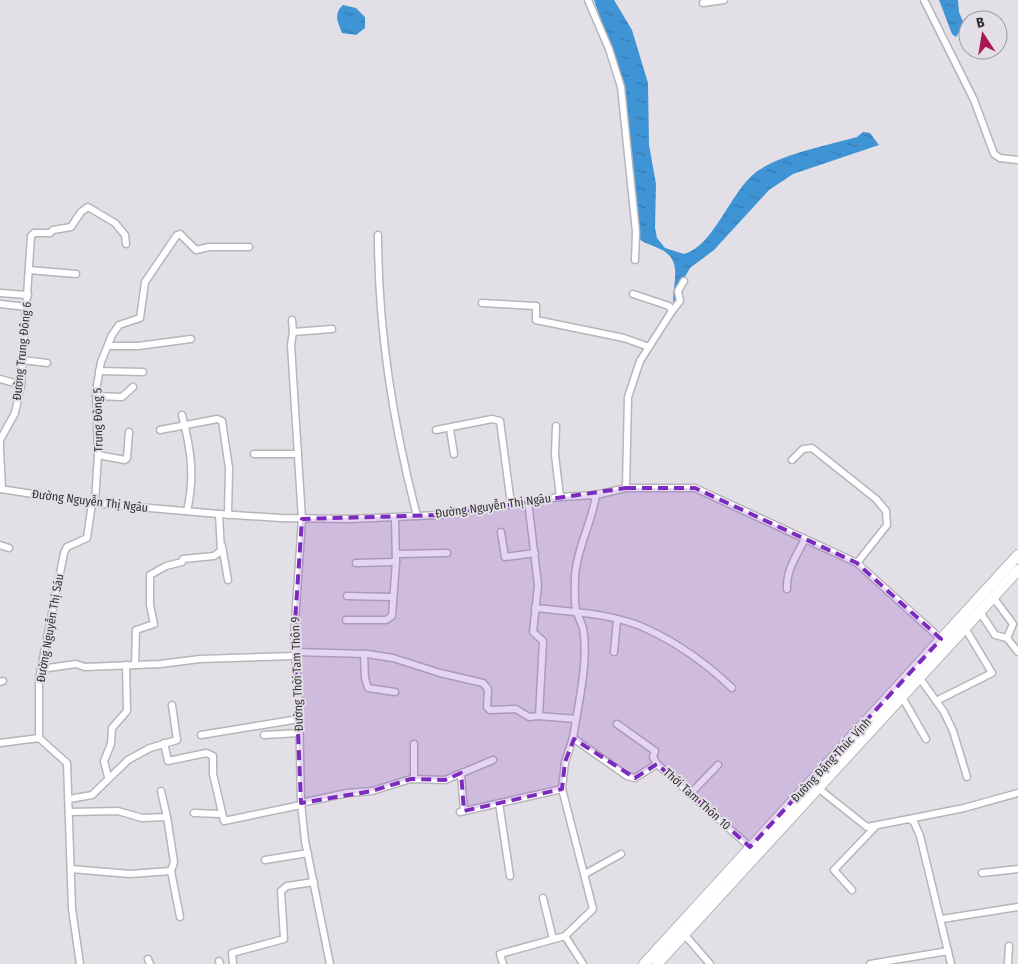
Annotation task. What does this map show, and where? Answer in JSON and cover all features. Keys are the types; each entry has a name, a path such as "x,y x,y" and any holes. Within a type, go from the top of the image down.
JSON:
{"main road":[{"name":"Đường Đặng Thúc Vịnh","path":"644,964 1018,555"},
{"name":"Đường Đặng Thúc Vịnh","path":"657,964 1018,570"}],"street":[{"path":"588,0 607,43 621,87 636,240 635,260"},
{"path":"703,3 724,0"},
{"path":"924,0 974,100 994,154 1000,158 1018,160"},
{"name":"Đường Trung Đông 6","path":"1,489 0,440 14,413 21,384 31,236 34,233 50,233 53,230 71,227 81,212 88,207 115,223 125,234 126,244"},
{"name":"Trung Đông 5","path":"94,503 98,455 96,396 99,370 108,346 119,325 140,318 145,282 177,235 180,234 196,250 209,247 249,247"},
{"path":"378,235 377,280 381,330 398,435 417,516"},
{"path":"29,270 76,274"},
{"path":"626,488 628,397 640,361 680,301 678,291 684,282"},
{"path":"0,293 28,295"},
{"path":"633,294 669,306 672,311"},
{"path":"482,303 536,306 536,320 624,338 649,347"},
{"path":"0,304 27,306"},
{"name":"Đường Thời Tam Thôn 9","path":"292,320 291,345 302,519 295,593 295,654 301,804 308,853 330,964"},
{"path":"293,332 332,329"},
{"path":"108,346 138,346 191,339"},
{"path":"23,360 47,364"},
{"path":"99,370 143,372"},
{"path":"0,379 21,384"},
{"path":"96,396 122,397 133,387"},
{"path":"182,415 193,464 192,489 188,511"},
{"path":"160,430 217,419 222,421 229,468 228,515"},
{"path":"436,430 492,419 500,421 512,504"},
{"path":"556,426 555,455 560,497"},
{"path":"450,428 454,454"},
{"path":"98,455 124,460 127,458 129,432"},
{"path":"792,460 803,449 812,448 876,499 886,511 887,525 857,563"},
{"path":"254,454 298,454"},
{"name":"Đường Nguyễn Thị Ngâu","path":"1,489 94,503 228,515 302,519 396,518 560,497 596,495 626,488 695,488 857,563 941,639"},
{"path":"503,964 500,954 565,936 593,909 562,789 565,762 573,738 582,677 583,628 577,612 575,574 580,546 594,508 596,495"},
{"path":"528,501 538,584 533,632 543,641 538,716"},
{"name":"Đường Nguyễn Thị Sáu","path":"39,738 41,669 64,553 67,547 87,538 94,503"},
{"path":"218,514 228,580"},
{"path":"346,620 386,620 392,616 396,562 396,518"},
{"path":"501,532 505,557 535,553"},
{"path":"787,589 786,579 791,565 805,539"},
{"path":"135,665 136,630 154,624 150,605 150,575 166,566 182,562 183,558 214,556 221,551 222,544"},
{"path":"0,545 9,548"},
{"path":"396,554 447,553"},
{"path":"356,563 396,562"},
{"path":"347,596 393,597"},
{"path":"993,597 1013,624 1007,638"},
{"path":"535,608 577,612 617,620 647,629 714,671 732,688"},
{"path":"980,612 995,634 1007,638 1018,652"},
{"path":"614,652 617,620"},
{"path":"936,700 992,673 965,628"},
{"path":"41,669 76,664 84,668 295,654 364,654 393,658 483,683 488,689 488,709 512,708 529,717 576,718"},
{"path":"364,654 365,678 368,688 395,692"},
{"path":"108,777 104,761 111,744 113,726 127,711 126,665"},
{"path":"919,678 936,700 954,731 967,776"},
{"path":"902,697 926,739"},
{"path":"69,799 92,795 108,777 128,760 164,743 177,740 172,705"},
{"path":"201,735 299,719"},
{"path":"617,724 655,750 654,757 657,764"},
{"path":"264,735 299,733"},
{"path":"0,743 39,738 67,763 72,909 80,964"},
{"name":"Thới Tam Thôn 10","path":"573,738 628,776 635,778 657,764 750,847"},
{"path":"164,743 168,761 206,753 213,756 213,774 224,821 346,793 372,791 414,779 445,780 493,760"},
{"path":"414,744 414,779"},
{"path":"691,793 718,765"},
{"path":"461,774 462,811 562,789"},
{"path":"818,788 867,827 964,808 1018,793"},
{"path":"161,791 174,862 171,871 180,917"},
{"path":"499,803 510,876"},
{"path":"69,812 123,811 142,818 167,817"},
{"path":"194,813 222,814"},
{"path":"909,819 914,822 920,836 942,919 951,964"},
{"path":"852,890 834,870 877,825"},
{"path":"265,860 308,853"},
{"path":"585,874 621,854"},
{"path":"71,869 130,874 171,871"},
{"path":"982,873 1018,869"},
{"path":"233,962 232,952 284,939 282,891 287,886 314,882"},
{"path":"542,898 553,939"},
{"path":"942,919 1018,908"},
{"path":"684,934 710,964"},
{"path":"565,936 583,964"},
{"path":"1008,964 1009,946"},
{"path":"870,964 948,951"}],"highlighted area":[{"path":"626,488 695,488 857,563 941,639 750,847 657,764 635,778 574,739 565,762 562,789 464,811 461,773 445,780 411,779 372,791 301,803 294,636 302,519 439,515"}],"water":[{"path":"594,0 614,0 632,30 648,83 649,145 656,184 655,228 657,238 665,248 684,254 695,249 713,230 747,181 767,165 792,155 857,137 863,132 870,133 879,145 793,174 769,190 714,250 690,268 678,289 678,300 674,307 675,269 671,257 666,252 641,240 632,230 637,220 637,211 625,89"},
{"path":"939,0 958,0 958,34 956,37 952,34"},
{"path":"343,5 356,8 365,17 365,28 356,35 342,33 337,15"}]}
